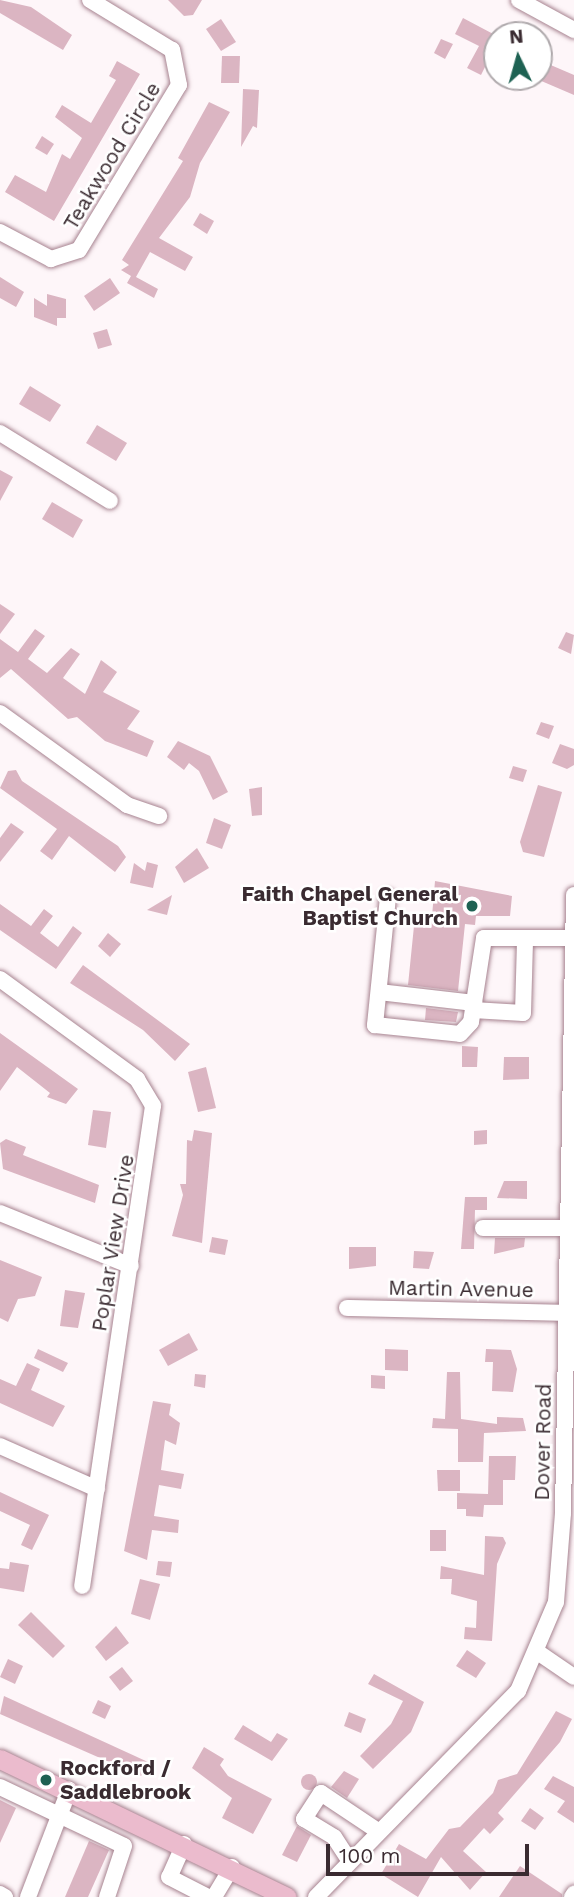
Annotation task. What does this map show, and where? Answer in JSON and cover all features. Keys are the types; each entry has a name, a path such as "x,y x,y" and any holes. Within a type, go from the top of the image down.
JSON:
{"main road":[{"path":"0,1759 232,1867 287,1897"}],"street":[{"name":"Teakwood Circle","path":"0,232 51,259 79,250 179,85 172,50 89,0"},
{"path":"527,2 574,30"},
{"path":"0,433 110,500"},
{"path":"0,713 127,805 159,816"},
{"name":"Dover Road","path":"316,1897 349,1860 495,1717 539,1653 560,1574 570,1312 567,1228 574,895"},
{"path":"388,897 375,1025 460,1034 473,1012 484,938 524,942 571,938"},
{"path":"379,992 473,1012 523,1013 524,942"},
{"name":"Poplar View Drive","path":"0,979 137,1079 150,1096 153,1118 82,1586"},
{"path":"0,1213 131,1266"},
{"path":"483,1228 567,1228"},
{"name":"Martin Avenue","path":"347,1308 570,1312"},
{"path":"0,1446 97,1489"},
{"path":"539,1653 574,1678"},
{"path":"0,1787 124,1846 107,1897"},
{"path":"28,1897 57,1815 69,1790"},
{"path":"349,1860 334,1838 304,1819 321,1793 378,1831"},
{"path":"184,1844 169,1877 208,1897"},
{"path":"215,1897 232,1867"},
{"path":"0,1894 5,1897"}],"building":[{"path":"0,0 31,7 72,35 63,50 0,13"},
{"path":"168,0 202,0 193,15 184,16"},
{"path":"463,18 483,29 481,75 467,68 479,46 455,34"},
{"path":"221,19 236,42 221,51 206,29"},
{"path":"441,39 453,44 445,59 434,53"},
{"path":"222,56 240,56 239,83 221,83"},
{"path":"117,61 140,74 54,221 5,192 15,175 46,192 62,154 70,159 82,138 55,117 62,105 91,123 116,80 109,76"},
{"path":"553,66 574,75 574,95 553,86"},
{"path":"243,89 259,90 257,128 253,126 241,147"},
{"path":"209,102 230,112 200,163 190,197 159,238 193,257 185,271 150,252 136,277 158,289 154,298 127,283 131,276 121,270 129,265 122,260 183,161 178,158"},
{"path":"42,136 54,144 47,155 35,148"},
{"path":"200,213 214,221 207,234 193,225"},
{"path":"0,277 24,292 16,307 0,298"},
{"path":"110,278 120,293 94,311 84,296"},
{"path":"47,294 66,299 66,318 57,318 57,326 34,317 34,298 47,306"},
{"path":"107,329 112,345 98,349 93,333"},
{"path":"30,386 61,405 50,422 19,404"},
{"path":"97,425 127,443 116,461 86,443"},
{"path":"0,470 13,477 0,501"},
{"path":"52,502 83,520 73,538 42,519"},
{"path":"0,604 15,614 0,634"},
{"path":"35,629 45,636 28,659 47,673 71,648 80,654 63,678 85,694 101,660 117,672 103,692 140,711 127,729 154,741 147,757 105,741 77,717 68,719 11,669 0,678 0,639 18,652"},
{"path":"566,632 574,635 571,654 558,648"},
{"path":"541,722 554,726 549,739 536,734"},
{"path":"178,741 210,756 228,792 213,800 199,771 189,763 184,770 167,757"},
{"path":"560,744 574,749 574,765 567,769 552,763"},
{"path":"513,766 527,770 523,782 509,778"},
{"path":"16,770 22,781 118,846 126,857 115,872 69,836 52,860 40,851 57,829 0,788 8,771"},
{"path":"538,785 562,792 544,857 523,852 520,842"},
{"path":"262,787 262,815 252,816 249,789"},
{"path":"214,818 231,825 222,849 206,843"},
{"path":"11,823 24,832 0,862 0,838"},
{"path":"197,848 209,868 184,883 175,867"},
{"path":"147,862 158,865 153,888 130,883 134,863 145,871"},
{"path":"435,881 512,896 510,916 476,916 475,925 465,924 458,991 408,985 414,926 431,928"},
{"path":"172,895 167,915 147,910"},
{"path":"0,904 31,926 44,909 53,916 40,933 58,947 73,926 82,933 56,969 0,930"},
{"path":"108,933 121,944 110,957 98,946"},
{"path":"83,965 190,1044 175,1061 143,1030 70,983"},
{"path":"426,1008 458,1012 456,1022 425,1020"},
{"path":"0,1033 78,1089 66,1104 47,1097 50,1093 17,1067 0,1091"},
{"path":"462,1046 478,1047 477,1067 462,1067"},
{"path":"504,1057 529,1057 529,1079 503,1080"},
{"path":"206,1067 216,1108 198,1112 188,1072"},
{"path":"93,1110 111,1112 106,1148 88,1145"},
{"path":"194,1130 212,1133 202,1243 172,1236 183,1195 180,1184 186,1184 187,1140 192,1141"},
{"path":"487,1130 487,1144 474,1145 474,1131"},
{"path":"6,1139 26,1147 23,1155 99,1185 95,1203 3,1169 0,1143"},
{"path":"504,1181 527,1181 527,1199 497,1198"},
{"path":"465,1197 487,1197 487,1210 475,1210 474,1249 461,1249"},
{"path":"212,1237 228,1240 225,1255 209,1252"},
{"path":"495,1238 525,1238 524,1247 494,1254"},
{"path":"349,1247 376,1247 376,1266 349,1269"},
{"path":"414,1251 434,1252 429,1269 413,1268"},
{"path":"0,1260 42,1277 35,1296 18,1299 8,1322 0,1318"},
{"path":"65,1290 85,1293 78,1328 60,1326"},
{"path":"189,1333 198,1350 168,1366 159,1350"},
{"path":"38,1349 68,1363 63,1372 34,1358"},
{"path":"385,1349 408,1350 408,1371 385,1370"},
{"path":"486,1349 511,1350 517,1369 513,1392 492,1391 493,1362 485,1362"},
{"path":"27,1363 40,1369 31,1390 65,1406 53,1427 0,1403 0,1379 16,1386"},
{"path":"447,1372 460,1372 461,1419 497,1424 497,1417 523,1418 526,1431 484,1433 483,1462 458,1462 458,1429 432,1428 433,1418 445,1419"},
{"path":"195,1374 206,1375 205,1388 194,1386"},
{"path":"371,1375 385,1376 385,1389 371,1388"},
{"path":"153,1401 171,1404 169,1415 180,1423 176,1445 165,1440 161,1470 184,1474 181,1489 159,1485 154,1516 179,1520 178,1533 152,1530 147,1560 124,1551"},
{"path":"489,1456 516,1456 515,1480 503,1480 503,1505 484,1505 483,1517 466,1516 466,1509 457,1509 457,1493 488,1494"},
{"path":"437,1470 460,1470 460,1491 438,1491"},
{"path":"0,1492 49,1515 32,1550 21,1545 30,1525 0,1511"},
{"path":"430,1530 446,1530 446,1551 430,1551"},
{"path":"485,1536 503,1537 506,1543 497,1564 492,1641 464,1639 465,1627 476,1628 477,1601 451,1594 452,1579 440,1579 441,1566 484,1575"},
{"path":"158,1561 172,1562 170,1577 156,1575"},
{"path":"10,1562 29,1565 24,1592 0,1588 0,1568 9,1569"},
{"path":"140,1579 160,1584 150,1620 131,1614"},
{"path":"31,1612 65,1646 53,1658 18,1625"},
{"path":"116,1626 129,1643 106,1661 95,1647"},
{"path":"467,1650 486,1663 476,1678 456,1666"},
{"path":"8,1659 23,1666 15,1684 0,1677"},
{"path":"122,1667 133,1681 120,1691 109,1677"},
{"path":"374,1674 424,1702 411,1732 373,1769 360,1756 391,1724 403,1701 368,1684"},
{"path":"4,1696 148,1762 141,1776 0,1714"},
{"path":"98,1700 111,1706 105,1719 92,1713"},
{"path":"556,1711 572,1719 560,1742 498,1813 504,1819 490,1834 484,1828 463,1851 486,1872 470,1890 441,1857 418,1897 381,1874 399,1844 426,1859 449,1829 460,1827 493,1793 498,1780 517,1774"},
{"path":"349,1712 366,1719 361,1733 344,1726"},
{"path":"243,1725 271,1742 277,1733 288,1739 272,1761 234,1739"},
{"path":"204,1747 224,1759 220,1765 228,1776 272,1799 253,1834 222,1818 232,1798 192,1768"},
{"path":"344,1771 359,1779 347,1798 331,1787"},
{"path":"306,1774 312,1774 317,1782 315,1788 306,1790 301,1785 301,1779"},
{"path":"553,1776 574,1787 574,1823 557,1812 565,1801 544,1789"},
{"path":"0,1800 16,1808 0,1843"},
{"path":"530,1808 544,1818 535,1830 521,1821"},
{"path":"297,1826 311,1835 297,1862 282,1855"},
{"path":"89,1841 109,1850 88,1897 65,1897"},
{"path":"520,1866 562,1894 562,1897 499,1897"}],"place":[{"name":"Faith Chapel General Baptist Church","path":"472,906"},
{"name":"Rockford / Saddlebrook","path":"46,1780"}]}
